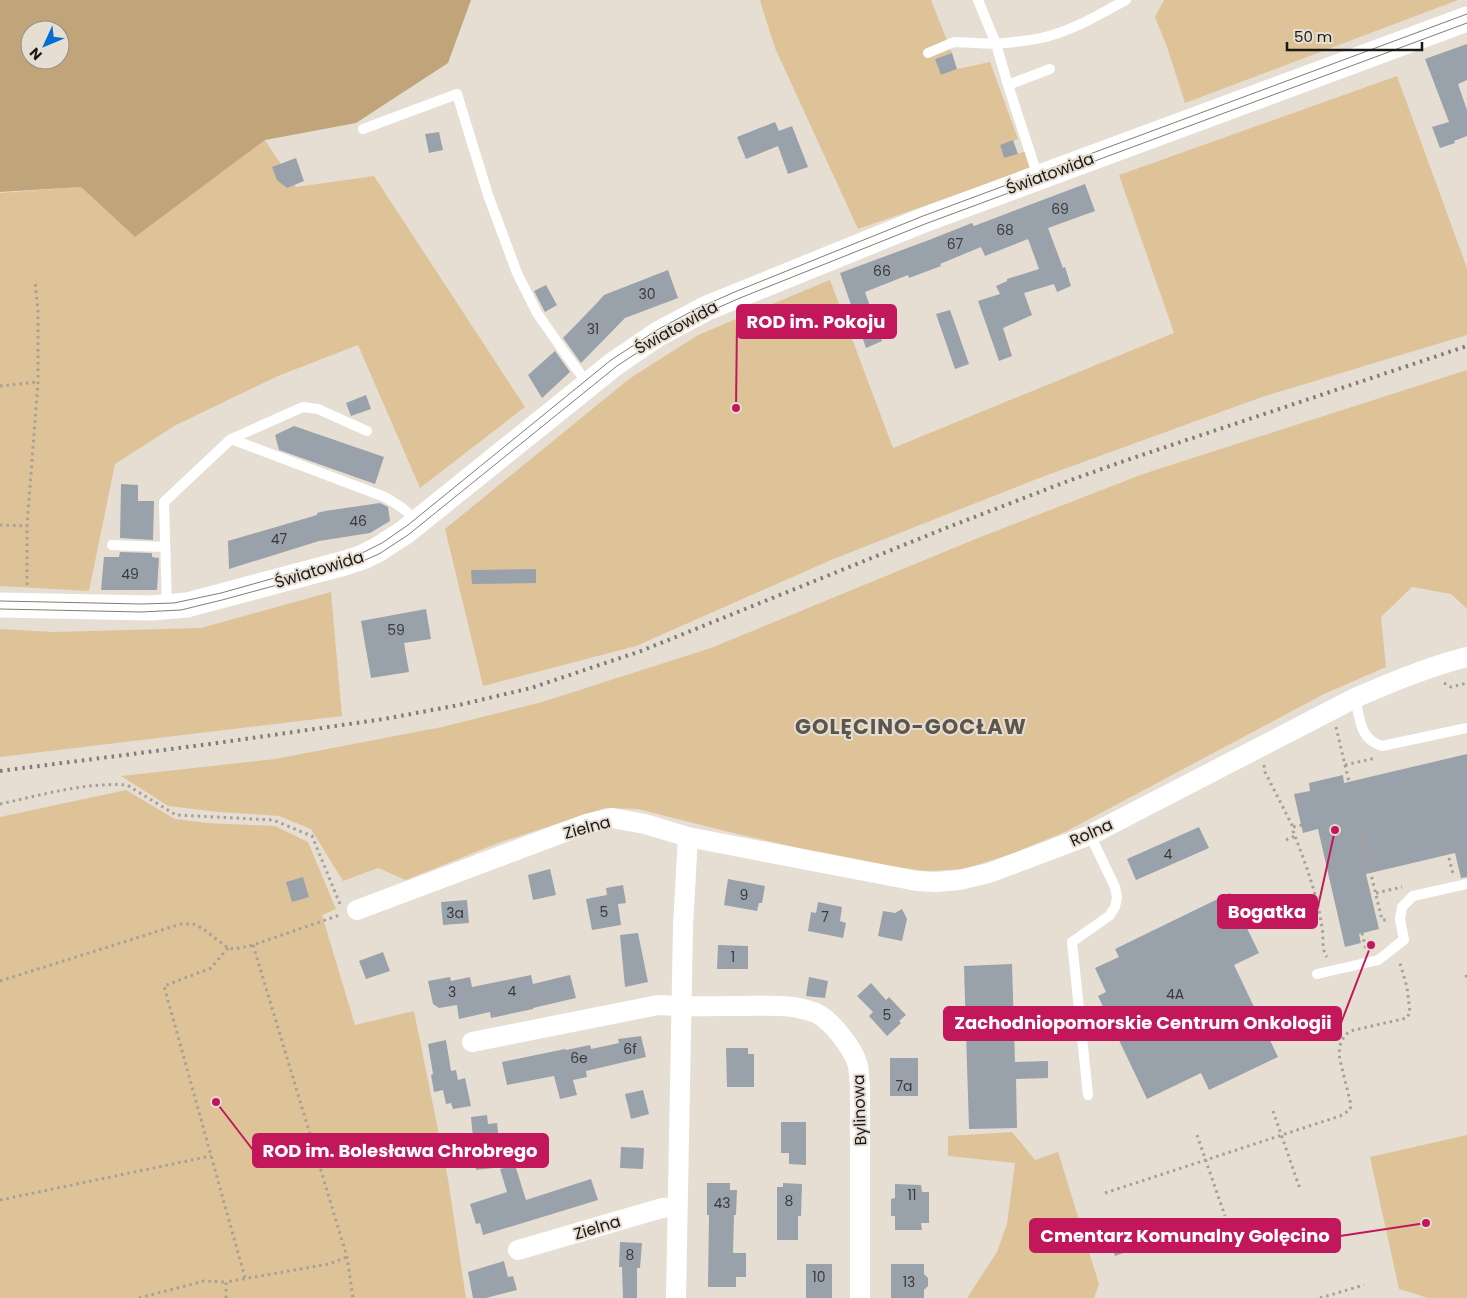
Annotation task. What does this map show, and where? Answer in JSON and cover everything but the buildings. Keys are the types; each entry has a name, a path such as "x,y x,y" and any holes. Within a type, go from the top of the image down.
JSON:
{"street":[{"name":"Światowida","path":"0,605 167,608 220,597 357,559 392,541 588,384 646,341 707,308 915,224 1467,19"},
{"name":"Rolna","path":"688,837 917,881 959,880 989,873 1090,835 1355,698 1423,670 1467,656"},
{"name":"Zielna","path":"348,908 586,824 612,818 645,824 688,837"},
{"path":"676,1298 683,926 688,837"},
{"path":"472,1042 658,1005 682,1007"},
{"name":"Bylinowa","path":"682,1007 770,1006 800,1008 817,1014 833,1026 845,1041 858,1064 860,1085 860,1298"},
{"name":"Zielna","path":"518,1250 662,1208 677,1207"}],"lane":[{"path":"978,0 996,44 1039,177"},
{"path":"928,53 954,42 996,44 1049,36 1077,26 1126,0"},
{"path":"1008,85 1050,69"},
{"path":"363,129 457,94 488,195 517,273 537,313 588,384"},
{"path":"167,608 164,502 231,439 303,407 318,409 367,431"},
{"path":"231,439 385,497 418,521"},
{"path":"112,545 164,547"},
{"path":"1355,698 1364,734 1372,743 1382,746 1467,728"},
{"path":"1088,1095 1072,942 1109,916 1115,907 1117,898 1115,887 1090,835"},
{"path":"1317,974 1378,960 1386,955 1389,945 1404,940 1400,919 1402,906 1413,896 1467,884"}],"path":[{"path":"27,591 27,526 38,382 38,311 35,280"},
{"path":"0,386 38,382"},
{"path":"0,525 27,526"},
{"path":"1334,719 1348,782"},
{"path":"1265,759 1265,772 1293,827 1307,869 1319,911 1324,953 1326,957 1332,959"},
{"path":"0,804 85,787 127,785 176,815 274,820 312,836 348,908"},
{"path":"1105,1193 1340,1116 1350,1110 1351,1105 1339,1052 1340,1044 1350,1031 1407,1018 1410,1012 1407,987 1397,955 1389,945 1390,929 1388,919 1382,920 1358,820"},
{"path":"1293,827 1302,825"},
{"path":"1286,840 1295,836"},
{"path":"1453,844 1446,846 1453,876 1460,874"},
{"path":"1367,856 1373,854"},
{"path":"0,981 181,924 193,924 202,928 228,948 235,950 324,922"},
{"path":"1362,933 1367,952 1389,945"},
{"path":"253,945 347,1257 353,1298"},
{"path":"228,948 210,968 164,986 245,1278"},
{"path":"1273,1111 1300,1189"},
{"path":"1197,1135 1225,1216"},
{"path":"0,1200 211,1156"},
{"path":"138,1298 204,1281 226,1282 329,1264 347,1257"},
{"path":"226,1282 226,1298"},
{"path":"1320,1298 1364,1285"}],"shaded area":[{"path":"0,0 471,0 448,63 356,123 265,140 135,237 81,187 0,192"},
{"path":"761,0 931,0 952,53 935,59 941,75 957,69 990,62 1018,139 1000,145 1004,158 1027,151 1033,168 858,229 775,48"},
{"path":"1164,0 1458,0 1185,103 1155,17"},
{"path":"1397,76 1467,268 1467,335 1262,397 1042,477 831,560 636,646 483,686 445,529 629,379 698,335 830,280 893,448 1174,333 1119,175"},
{"path":"265,140 296,187 374,176 525,407 420,488 358,345 278,376 176,425 115,464 89,591 0,586 0,193 81,187 135,237"},
{"path":"1467,370 1467,609 1451,594 1412,587 1381,617 1386,667 1324,694 1067,831 1011,854 964,869 927,871 858,862 638,809 605,808 498,843 406,880 378,868 343,881 311,829 279,816 168,806 121,776 275,759 442,727 542,702 711,648 978,538 1143,474"},
{"path":"331,592 342,716 0,757 0,629 53,632 201,628"},
{"path":"126,790 175,819 208,823 275,826 308,842 336,909 322,915 355,1025 414,1011 448,1179 466,1298 0,1298 0,817"},
{"path":"1012,1132 1035,1160 1058,1152 1099,1284 1094,1298 967,1298 997,1252 1007,1224 1015,1163 948,1156 948,1136"},
{"path":"1467,1135 1467,1298 1428,1298 1399,1289 1370,1157"}],"tram line":[{"path":"0,601 174,603 221,593 360,554 382,543 408,525 611,360 657,330 696,309 923,216 1467,14"},
{"path":"0,609 141,612 181,610 358,563 379,554 408,535 617,366 661,337 699,316 925,224 1467,23"}],"railway":[{"path":"0,771 384,719 459,705 531,688 641,651 1068,481 1467,346"}],"place":[{"name":"ROD im. Pokoju","path":"736,408"},
{"name":"Bogatka","path":"1335,830"},
{"name":"Zachodniopomorskie Centrum Onkologii","path":"1371,945"},
{"name":"ROD im. Bolesława Chrobrego","path":"216,1102"},
{"name":"Cmentarz Komunalny Golęcino","path":"1426,1223"}],"district":[{"name":"GOLĘCINO-GOCŁAW","path":"911,727"}]}
